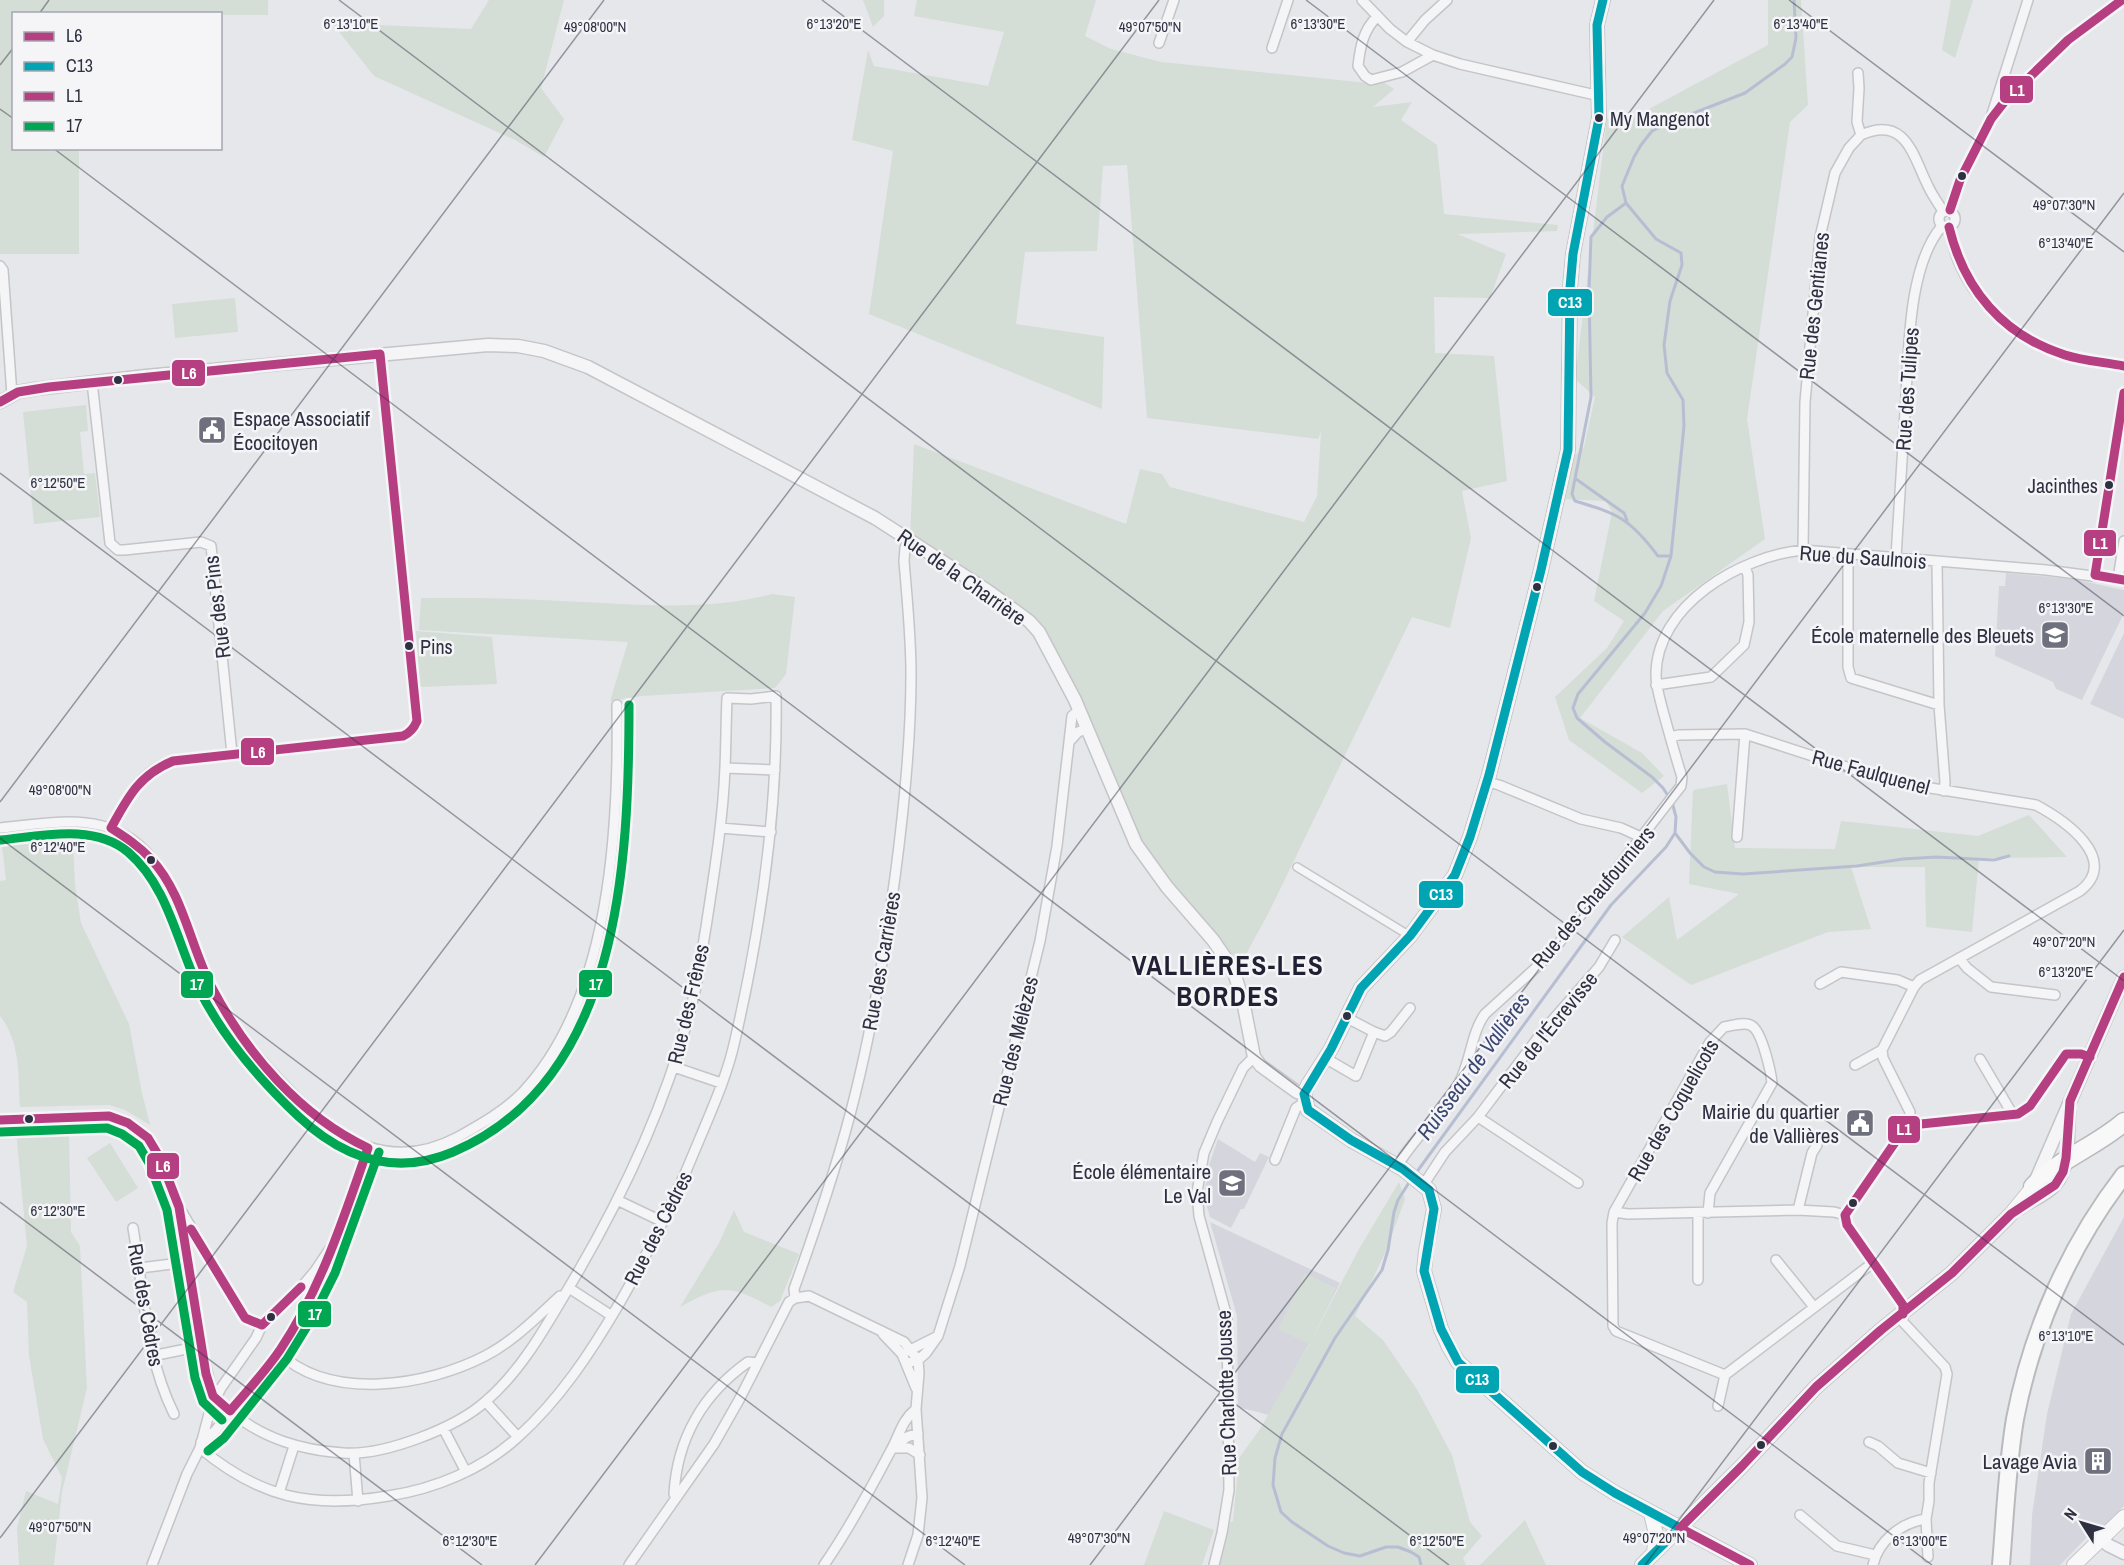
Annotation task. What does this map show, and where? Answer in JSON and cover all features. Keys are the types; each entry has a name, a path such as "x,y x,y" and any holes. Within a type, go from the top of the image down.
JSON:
{"highway":[{"path":"2033,1187 2066,1158 2124,1122"},
{"path":"2001,1565 2015,1420 2028,1365 2050,1303 2075,1250 2094,1217 2124,1175"}],"main road":[{"path":"1603,0 1597,25 1599,118 1573,254 1570,288 1568,450 1541,570 1487,782 1459,866 1410,936 1361,988 1347,1018 1308,1085 1305,1098 1308,1110 1332,1128 1400,1167 1422,1182 1429,1190 1434,1209 1424,1271 1441,1329 1453,1354 1465,1368 1571,1463 1601,1485 1750,1565"},
{"path":"1642,1565 1742,1466 1816,1387 1852,1354 1952,1273 2011,1214 2033,1187"},
{"path":"1652,1513 1656,1534 1654,1553"},
{"path":"2074,1565 2124,1517"}],"street":[{"path":"1159,43 1174,0"},
{"path":"1272,48 1288,0"},
{"path":"1362,0 1377,17 1407,42 1433,56 1599,94"},
{"path":"1407,42 1419,26 1447,0"},
{"path":"2028,0 1991,119 1940,218 1970,282 1989,309 2004,323 2044,347 2076,357 2124,366"},
{"path":"1991,119 2005,101 2050,56 2085,26 2122,0"},
{"path":"1377,17 1369,26 1360,46 1358,66 1365,76 1371,80 1402,72 1433,56"},
{"path":"1858,73 1857,122 1862,135 1877,129 1903,137 1915,154 1928,187 1955,219 1946,227"},
{"name":"Rue des Gentianes","path":"1803,550 1805,402 1820,237 1835,173 1849,148 1862,135"},
{"name":"Rue des Tulipes","path":"1896,557 1913,302 1924,260 1933,239 1946,227"},
{"path":"0,267 3,270 12,395"},
{"name":"Rue de la Charrière","path":"0,402 12,395 35,389 92,382 488,345 518,346 544,351 566,357 588,367 831,494 910,540 1029,621 1039,632 1079,710 1136,843 1167,887 1213,940 1233,969 1243,1001 1254,1057"},
{"path":"111,828 133,789 151,770 173,761 402,736 410,733 417,721 380,354"},
{"name":"Rue des Pins","path":"92,382 110,543 118,550 201,542 211,546 232,754"},
{"path":"2094,575 2119,454 2124,393"},
{"name":"Rue des Carrières","path":"628,1565 714,1444 784,1310 795,1298 794,1289 826,1196 855,1095 875,1005 904,810 909,744 911,662 904,554 910,540"},
{"path":"2121,580 2124,541"},
{"name":"Rue du Saulnois","path":"1671,737 1656,685 1658,656 1672,622 1696,597 1745,567 1770,556 1803,550 2094,575 2121,580"},
{"path":"1848,554 1848,667 1851,678 1939,705"},
{"path":"1937,561 1939,705 1944,791"},
{"path":"1656,685 1711,677 1743,645 1749,622 1748,575 1745,567"},
{"name":"Rue des Cèdres","path":"201,1445 246,1479 293,1498 330,1503 358,1502 395,1495 429,1487 465,1472 486,1460 518,1437 578,1370 612,1316 663,1222 694,1153 735,1043 760,916 771,832 776,696 752,699 727,698"},
{"name":"Rue des Frênes","path":"179,1207 206,1374 216,1398 256,1430 294,1446 354,1454 388,1447 443,1428 486,1402 534,1344 587,1257 649,1134 674,1067 695,993 720,828 727,698"},
{"path":"0,828 72,822 111,828 129,838 145,851 169,881 211,987 242,1036 287,1089 336,1132 368,1148 387,1152 427,1149 444,1144 491,1119 521,1094 544,1067 564,1035 578,1003 591,963 606,889 616,799 617,705"},
{"name":"Rue des Mélèzes","path":"918,1360 938,1336 960,1266 1040,941 1057,846 1072,716 1079,710"},
{"path":"1069,742 1078,732 1086,729"},
{"path":"1737,837 1745,735"},
{"name":"Rue Faulquenel","path":"1671,737 1745,735 1893,782 2036,805 2082,838 2089,847 2095,862 2088,885 1959,958"},
{"name":"Rue des Chaufourniers","path":"1400,1167 1459,1084 1480,1021 1485,1014 1540,964 1676,795 1681,786 1682,777 1671,737"},
{"path":"725,768 775,770"},
{"path":"1487,782 1581,819 1621,828 1643,838"},
{"path":"720,828 771,832"},
{"path":"1297,867 1410,936"},
{"name":"Rue de l'Écrevisse","path":"1422,1182 1445,1152 1478,1117 1543,1031 1599,968 1615,940"},
{"path":"1855,1065 1882,1050 1914,987 1920,980 1959,958 1991,987 2055,995"},
{"path":"1820,984 1842,972 1898,980 1914,987"},
{"path":"2033,1187 2124,976"},
{"path":"1347,1018 1381,1036 1388,1035 1410,1008"},
{"name":"Rue des Coquelicots","path":"1614,1212 1710,1042 1724,1027 1745,1024 1752,1026 1759,1034 1772,1083 1710,1193 1708,1213"},
{"path":"1325,1058 1356,1076 1374,1032"},
{"path":"1882,1050 1883,1058 1910,1112 1909,1122 1845,1215 1847,1226 1903,1305 1903,1322 1945,1367 1947,1374 1926,1519 1928,1557"},
{"path":"1909,1122 1921,1124 2013,1115 2023,1112 2030,1106 2066,1054 2081,1054 2090,1057"},
{"path":"1254,1057 1261,1066 1305,1098 1296,1108 1275,1160"},
{"name":"Rue Charlotte Jousse","path":"1214,1565 1229,1490 1227,1317 1199,1215 1197,1192 1204,1154 1217,1122 1243,1068 1254,1057"},
{"path":"1980,1059 2013,1115"},
{"path":"674,1067 721,1083"},
{"path":"2011,1214 2055,1185 2063,1172 2070,1101"},
{"name":"Rue des Frênes","path":"0,1120 109,1116 128,1123 148,1138 160,1158 179,1207 245,1318 262,1325"},
{"path":"1478,1117 1578,1183"},
{"path":"1798,1210 1812,1152 1817,1145"},
{"path":"201,1445 215,1431 278,1352 304,1309 324,1269 368,1148"},
{"path":"617,1200 663,1222"},
{"path":"1725,1375 1616,1331 1613,1326 1612,1223 1614,1212 1628,1214 1798,1210 1834,1212 1845,1215"},
{"path":"1698,1213 1698,1280"},
{"name":"Rue des Cèdres","path":"133,1228 152,1356 161,1386 174,1414"},
{"path":"185,1243 188,1239 197,1239"},
{"path":"152,1565 201,1445 210,1410 216,1398 256,1338 262,1325 315,1271 331,1247"},
{"path":"1776,1260 1814,1308"},
{"path":"140,1268 188,1262"},
{"path":"1718,1406 1725,1375 1874,1262"},
{"path":"569,1288 612,1316"},
{"name":"Rue des Frênes","path":"278,1352 310,1374 345,1383 373,1384 406,1381 456,1368 487,1355 523,1329 569,1288"},
{"path":"795,1298 809,1296 904,1342 916,1390"},
{"path":"291,1298 304,1309"},
{"path":"523,1329 528,1331 534,1344"},
{"path":"907,1352 938,1336"},
{"path":"152,1356 201,1346"},
{"path":"907,1352 918,1360 916,1409 920,1455 921,1515 918,1535 908,1565"},
{"path":"908,1363 918,1360"},
{"path":"677,1497 674,1494 679,1457 689,1429 702,1406 722,1382 747,1362 758,1363"},
{"path":"486,1402 518,1437"},
{"path":"824,1565 863,1502 892,1449 899,1430 916,1409"},
{"path":"443,1428 465,1472"},
{"path":"892,1449 907,1437 918,1432"},
{"path":"1869,1442 1878,1446 1898,1463 1931,1473"},
{"path":"279,1493 294,1446"},
{"path":"892,1449 909,1448 920,1455"},
{"path":"354,1454 358,1502"},
{"path":"1800,1515 1837,1546 1874,1560 1882,1543 1892,1535 1917,1520 1926,1519"},
{"path":"2102,1539 2108,1545 2124,1553"}],"shaded area":[{"path":"0,0 268,0 268,15 222,15 222,12 12,12 12,150 79,150 79,254 0,254"},
{"path":"489,0 564,0 541,88 564,119 544,157 515,140 374,76 332,23 471,29"},
{"path":"863,0 884,0 884,16 873,27"},
{"path":"917,0 1096,0 1085,36 1111,49 1161,62 1368,83 1383,82 1394,89 1373,107 1412,102 1401,120 1437,145 1444,214 1558,225 1557,231 1457,234 1506,254 1490,298 1434,297 1435,353 1494,356 1507,481 1462,491 1471,538 1450,628 1412,617 1269,912 1238,969 1156,873 1039,632 910,540 914,444 1126,524 1140,469 1162,474 1170,487 1304,522 1317,496 1321,432 1318,439 1147,418 1127,165 1103,166 1097,251 1025,252 1016,324 1104,337 1102,409 869,314 893,151 852,140 868,50 874,66 988,86 1004,32 914,16"},
{"path":"1768,0 1801,0 1808,105 1790,122 1747,419 1765,539 1663,611 1580,718 1642,753 1664,776 1642,793 1569,740 1555,697 1607,648 1624,621 1594,601 1612,512 1606,501 1563,499 1571,459 1584,447 1595,397 1575,379 1607,118 1621,124 1768,45"},
{"path":"1951,0 1973,0 1955,58 1942,50"},
{"path":"235,298 238,332 175,338 172,304"},
{"path":"86,405 88,431 80,432 84,474 95,473 100,517 34,524 23,412"},
{"name":"École maternelle des Bleuets","path":"2006,573 2073,579 2124,590 2124,613 2082,700 2056,689 2053,682 1995,656 1999,586 2005,586"},
{"path":"772,594 795,597 786,674 775,688 642,696 610,701 628,642 419,630 421,598 694,605 746,600"},
{"path":"416,631 492,637 497,684 420,687"},
{"path":"2124,633 2124,719 2090,704"},
{"path":"1727,784 1735,848 1835,849 1841,821 1978,836 2029,815 2067,857 1979,858 1972,932 1926,927 1925,867 1851,867 1871,929 1828,932 1691,985 1622,937 1669,897 1677,940 1739,894 1689,884 1693,790"},
{"path":"72,822 75,885 81,923 129,1024 150,1125 125,1110 109,1105 20,1107 15,1048 7,1026 0,1016 0,881 6,880 0,828"},
{"path":"16,1131 69,1131 71,1232 80,1246 87,1388 62,1492 54,1565 19,1565 17,1528 26,1491 58,1504 62,1478 43,1439 29,1356 27,1302 13,1292 27,1246"},
{"name":"École élémentaire Le Val","path":"1218,1139 1255,1162 1260,1153 1269,1157 1244,1209 1241,1209 1231,1228 1210,1217 1204,1196 1209,1165"},
{"path":"110,1143 138,1188 116,1202 87,1158"},
{"path":"1399,1182 1405,1199 1386,1251 1355,1316 1383,1340 1418,1391 1452,1455 1470,1522 1482,1536 1463,1558 1466,1565 1220,1565 1230,1522 1233,1521 1239,1458 1260,1429 1309,1344 1278,1329 1305,1273 1336,1288 1312,1339 1359,1249"},
{"path":"734,1210 744,1232 799,1254 780,1301 771,1307 745,1294 726,1290 706,1294 680,1307 719,1243"},
{"path":"2124,1217 2124,1506 2095,1534 2092,1532 2060,1565 2030,1565 2032,1515 2047,1414 2071,1314"},
{"path":"1210,1222 1340,1283 1269,1415 1238,1407 1237,1316"},
{"path":"1164,1511 1214,1530 1202,1565 1144,1565"},
{"path":"1525,1520 1546,1565 1480,1565"}],"waterway":[{"name":"Ruisseau de Vallières","path":"1416,1173 1611,905 1666,847 1675,833 1676,817 1672,802 1663,788 1577,718 1573,708 1578,694 1645,613 1661,586 1671,556 1684,426 1683,400 1667,373 1664,345 1670,301 1682,265 1681,253 1656,239 1626,203 1622,186 1634,157 1652,131 1745,93 1792,57 1796,38 1794,0"},
{"name":"Ruisseau de Vallières","path":"1626,203 1607,217 1591,237 1589,291 1591,397 1572,494 1575,501 1613,514 1631,526 1658,556 1671,556"},
{"name":"Ruisseau de Vallières","path":"1576,479 1624,513 1627,520"},
{"path":"1675,833 1704,867 1715,872 1743,874 1857,866 1903,859 1936,857 1994,860 2009,856"},
{"name":"Ruisseau de Vallières","path":"1410,1181 1398,1200 1394,1212 1388,1250 1382,1270 1335,1338 1282,1434 1275,1458 1273,1485 1281,1512 1328,1546 1344,1553 1360,1556 1386,1547 1398,1547 1419,1557 1421,1565"}],"transit line":[{"name":"C13","path":"1603,0 1597,25 1599,118 1573,254 1570,288 1568,450 1541,570 1489,775 1470,837 1455,875 1410,936 1361,988 1331,1049 1304,1094 1308,1110 1351,1140 1403,1169 1429,1190 1434,1209 1424,1271 1441,1329 1458,1362 1582,1472 1615,1493 1680,1528 1642,1565"},
{"name":"L1","path":"1950,210 1960,180 1991,119 2005,101 2068,40 2122,0"},
{"name":"L1","path":"1949,227 1965,270 1976,289 1989,307 2005,322 2022,335 2065,355 2124,366"},
{"name":"L6","path":"0,402 18,392 49,387 380,354"},
{"name":"L6","path":"111,828 129,797 143,780 173,761 403,736 415,726 417,721 380,354"},
{"name":"L1","path":"2124,393 2095,575 2124,580"},
{"name":"17","path":"1,840 50,834 83,834 99,837 128,852 142,866 163,899 200,991 220,1026 244,1058 284,1102 315,1131 351,1152 390,1163 410,1163 431,1159 453,1152 509,1119 551,1074 583,1020 604,960 618,896 625,831 629,705"},
{"name":"L6","path":"111,828 142,850 171,887 211,986 225,1011 258,1058 277,1080 320,1119 343,1135 368,1148"},
{"name":"L1","path":"1680,1528 1816,1387 1881,1330 1952,1273 2011,1214 2055,1185 2063,1172 2066,1158 2070,1101 2124,977"},
{"name":"L1","path":"1903,1314 1903,1305 1847,1225 1845,1215 1909,1122 1921,1124 2018,1114 2030,1106 2066,1054 2081,1054 2090,1057"},
{"name":"L6","path":"0,1120 109,1116 128,1123 148,1138 160,1158 179,1207 206,1374 213,1396 230,1411 262,1374 295,1327 320,1277 368,1148"},
{"name":"17","path":"0,1132 107,1128 122,1134 139,1146 149,1163 167,1210 195,1378 203,1402 222,1420"},
{"name":"17","path":"208,1451 224,1438 287,1359 314,1315 335,1273 379,1152"},
{"name":"L6","path":"191,1229 245,1318 262,1325 301,1287"},
{"name":"L1","path":"1680,1528 1750,1565"}],"place":[{"name":"My Mangenot","path":"1599,118"},
{"name":"Espace Associatif Écocitoyen","path":"212,430"},
{"name":"Jacinthes","path":"2109,485"},
{"name":"École maternelle des Bleuets","path":"2055,635"},
{"name":"Pins","path":"409,646"},
{"name":"Mairie du quartier de Vallières","path":"1860,1123"},
{"name":"École élémentaire Le Val","path":"1232,1183"},
{"name":"Lavage Avia","path":"2098,1461"}],"district":[{"name":"VALLIÈRES-LES BORDES","path":"1228,980"}]}
